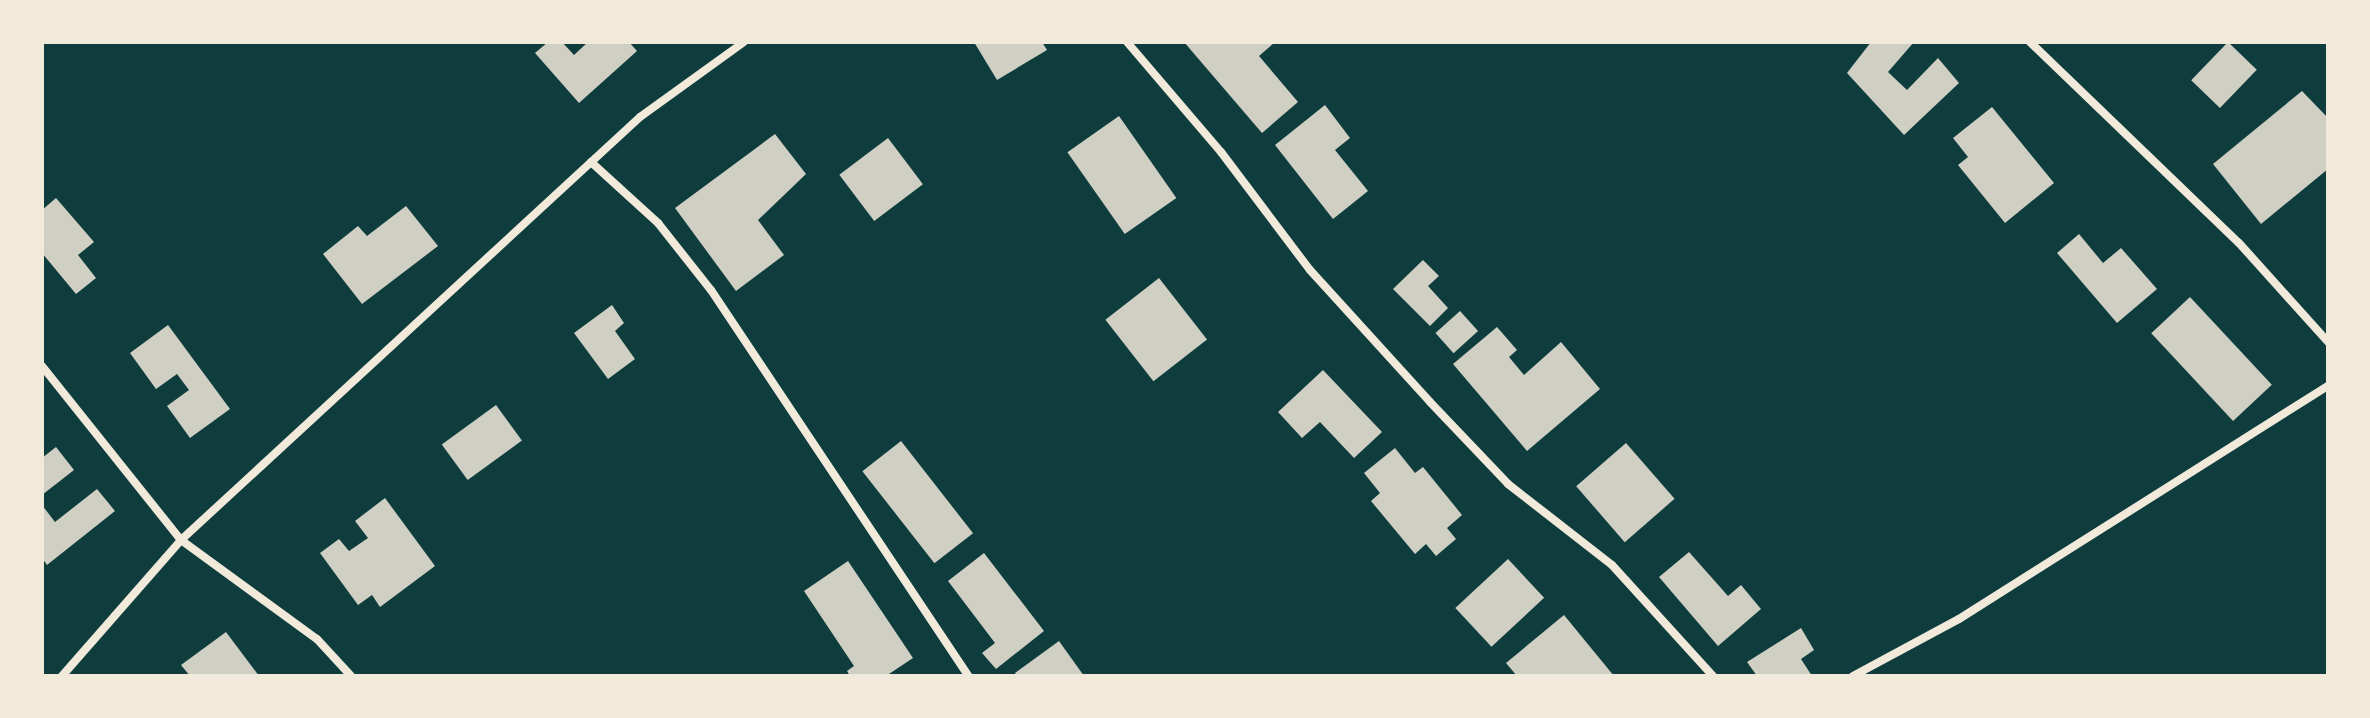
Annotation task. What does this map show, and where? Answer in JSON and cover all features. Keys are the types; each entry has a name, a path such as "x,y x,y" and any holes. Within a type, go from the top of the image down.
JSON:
{"street":[{"path":"62,676 181,540 640,117 744,42"},
{"path":"1127,42 1221,152 1310,270 1430,402 1508,484 1577,534 1635,586 1713,676"},
{"path":"2030,42 2239,243 2328,342"},
{"path":"591,162 658,223 728,314 968,676"},
{"path":"42,366 181,540 317,639 351,676"},
{"path":"1853,676 1959,619 2328,386"}],"building":[{"path":"548,42 562,42 574,55 588,42 629,42 637,51 579,103 535,53"},
{"path":"974,42 1042,42 1047,50 997,80"},
{"path":"1184,42 1275,42 1259,56 1298,102 1262,133"},
{"path":"1871,42 1914,42 1888,72 1907,90 1938,58 1959,83 1904,135 1847,73"},
{"path":"2228,42 2257,70 2220,108 2191,80"},
{"path":"2302,91 2328,118 2328,169 2261,224 2213,164"},
{"path":"1325,105 1350,138 1335,150 1368,191 1333,219 1275,145"},
{"path":"1992,107 2054,183 2005,223 1958,165 1968,157 1953,138"},
{"path":"1119,116 1176,198 1125,234 1067,152"},
{"path":"775,134 806,174 758,220 784,255 736,291 675,208"},
{"path":"888,138 923,184 874,221 839,175"},
{"path":"56,198 94,242 78,255 96,278 76,294 42,253 42,210"},
{"path":"406,206 438,246 362,304 323,254 358,226 367,236"},
{"path":"2079,234 2103,263 2121,248 2157,289 2117,323 2057,253"},
{"path":"1423,260 1439,276 1428,286 1448,308 1430,326 1393,289"},
{"path":"1159,278 1207,339 1153,381 1105,320"},
{"path":"2190,297 2272,385 2233,421 2151,333"},
{"path":"612,305 624,323 615,331 635,359 608,379 574,333"},
{"path":"1460,311 1478,331 1454,353 1435,333"},
{"path":"168,325 230,409 190,438 167,406 189,390 177,374 156,389 130,353"},
{"path":"1497,327 1517,350 1509,357 1524,375 1561,342 1600,389 1527,451 1453,364"},
{"path":"1323,370 1382,432 1354,458 1320,422 1302,438 1278,412"},
{"path":"496,405 522,441 468,480 442,444"},
{"path":"901,441 973,533 934,563 862,471"},
{"path":"1626,443 1675,499 1625,542 1576,486"},
{"path":"56,447 74,470 42,495 42,458"},
{"path":"1395,448 1415,473 1423,467 1462,515 1447,528 1456,539 1436,556 1426,544 1415,554 1371,501 1380,493 1364,473"},
{"path":"97,489 115,511 47,565 42,558 42,505 55,522"},
{"path":"385,498 435,566 380,607 372,595 358,605 320,553 339,539 349,551 368,538 355,521"},
{"path":"1689,552 1728,596 1741,585 1761,609 1718,646 1659,577"},
{"path":"984,553 1044,631 996,669 982,653 995,643 948,581"},
{"path":"1508,559 1544,598 1491,647 1455,608"},
{"path":"848,561 913,658 886,676 850,676 847,671 854,666 804,591"},
{"path":"1564,615 1614,676 1517,676 1506,663"},
{"path":"1801,628 1814,650 1801,659 1812,676 1757,676 1747,662"},
{"path":"226,632 259,676 190,676 181,665"},
{"path":"1059,641 1084,676 1017,676 1015,673"}]}
